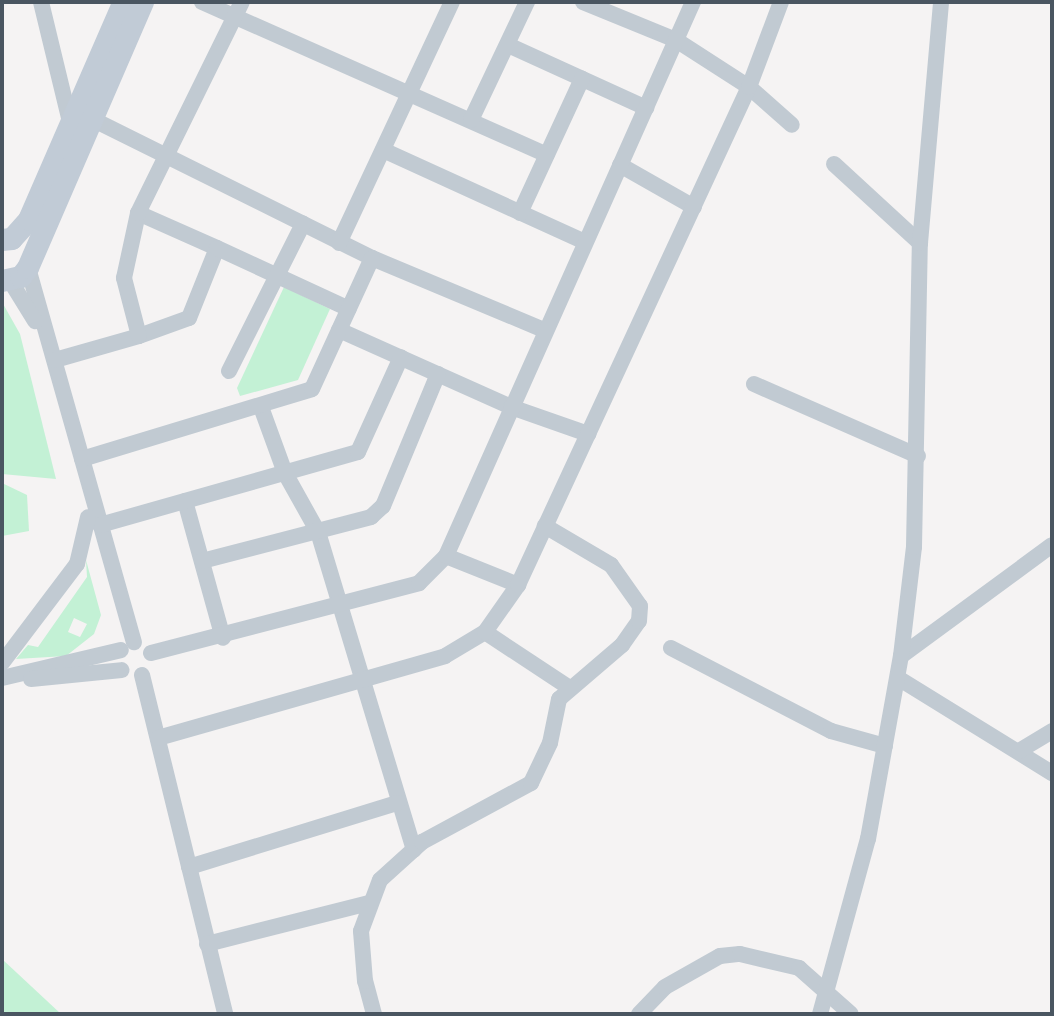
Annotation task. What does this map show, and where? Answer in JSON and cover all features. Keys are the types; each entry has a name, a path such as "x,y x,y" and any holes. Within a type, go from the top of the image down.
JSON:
{"main road":[{"path":"18,272 81,121 124,2"},
{"path":"18,272 25,246 7,240 29,220 143,2"}],"street":[{"path":"41,2 81,121 166,154 372,258 544,330"},
{"path":"202,2 239,9 547,155"},
{"path":"339,243 452,2"},
{"path":"471,120 527,2"},
{"path":"583,2 676,40 749,87 792,125"},
{"path":"2,680 126,646 151,653 223,638 419,583 446,556 544,330 693,2"},
{"path":"158,738 445,656 485,632 518,585 749,87 781,2"},
{"path":"820,1014 868,839 901,656 918,456 920,243 941,2"},
{"path":"139,336 124,278 138,213 239,9"},
{"path":"508,45 646,108"},
{"path":"520,213 582,79"},
{"path":"383,150 585,242"},
{"path":"834,164 920,243"},
{"path":"620,165 694,207"},
{"path":"138,213 349,309"},
{"path":"229,371 303,224"},
{"path":"55,360 189,318 217,248"},
{"path":"82,459 312,389 372,258"},
{"path":"2,663 77,564 94,521 82,459 55,360 18,272"},
{"path":"18,272 94,521 126,646 122,670"},
{"path":"339,330 511,407 588,434"},
{"path":"94,521 185,501 358,452 401,357"},
{"path":"202,561 371,517 383,506 438,374"},
{"path":"754,384 918,456"},
{"path":"261,407 285,473 318,532 338,608 414,850"},
{"path":"185,501 223,638"},
{"path":"374,1014 361,954 369,903 380,880 414,850 531,783 568,687 631,636 640,606 611,565 545,526"},
{"path":"901,656 1052,545"},
{"path":"446,556 518,585"},
{"path":"485,632 568,687"},
{"path":"671,648 831,731 885,746"},
{"path":"142,675 152,664 151,653"},
{"path":"2,680 122,670 142,675"},
{"path":"142,675 225,1014"},
{"path":"898,678 1052,773"},
{"path":"1019,751 1052,731"},
{"path":"189,867 397,803"},
{"path":"207,944 369,903"},
{"path":"639,1014 665,987 720,956 740,954 799,968 851,1014"}],"green space":[{"path":"284,287 330,309 298,380 240,396 237,388"},
{"path":"2,302 20,334 56,479 2,474"},
{"path":"2,483 27,495 29,531 2,536"},
{"path":"86,560 101,615 94,634 66,656 16,659 28,645 38,647 87,577","holes":["74,618 87,624 80,637 68,632"]},
{"path":"2,959 61,1014 2,1014"}]}
